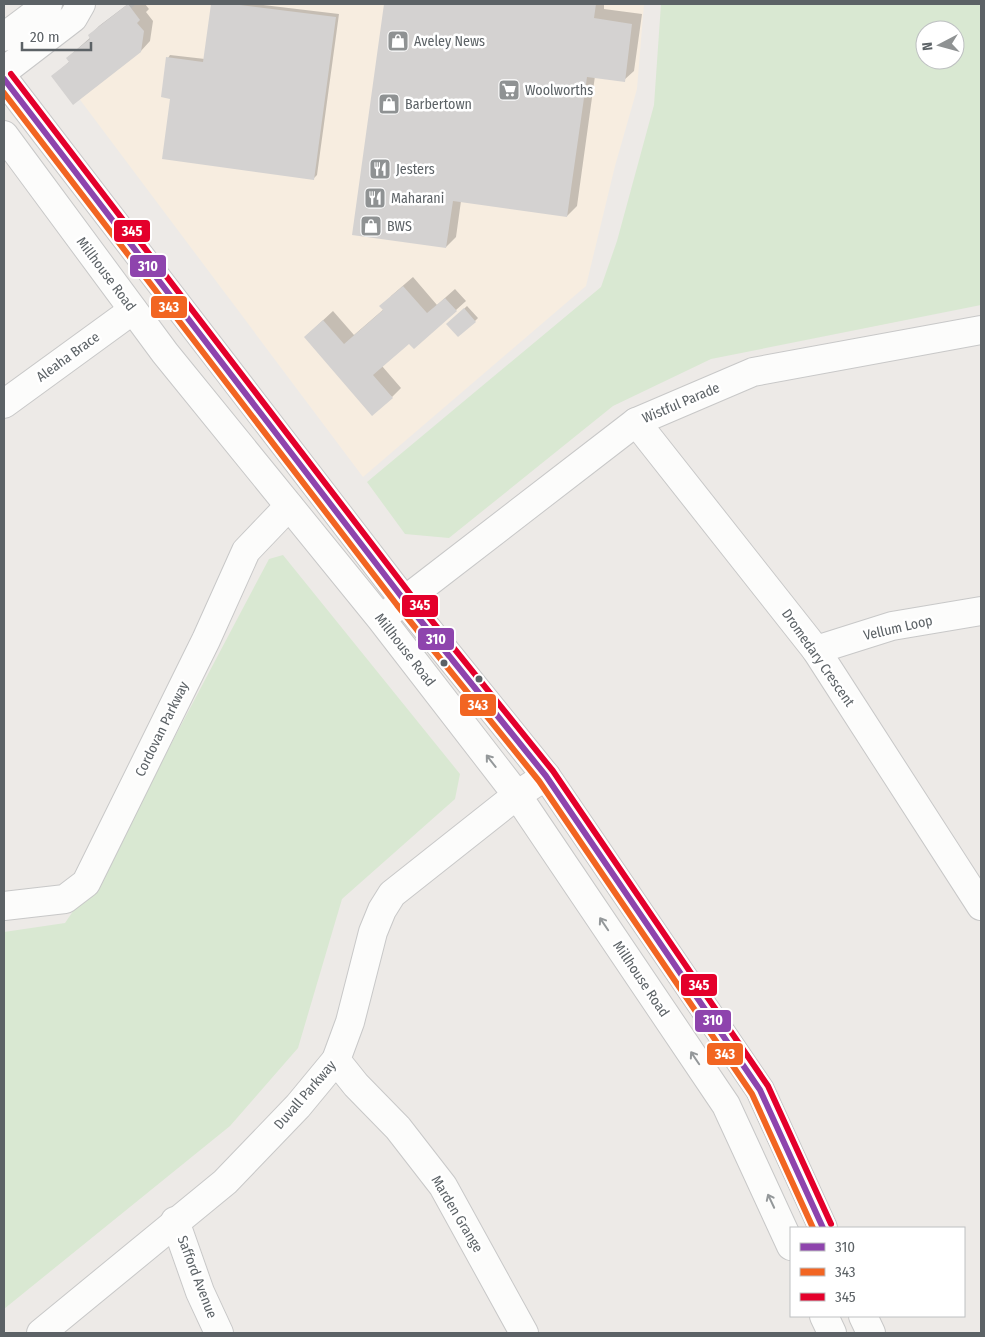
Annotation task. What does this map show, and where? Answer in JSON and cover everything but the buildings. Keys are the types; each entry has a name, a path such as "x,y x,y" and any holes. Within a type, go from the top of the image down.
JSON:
{"street":[{"path":"4,36 48,4"},
{"path":"4,71 73,18 81,4"},
{"path":"4,79 404,600 546,776 760,1090 823,1227"},
{"name":"Millhouse Road","path":"4,135 165,353 381,619 517,795 726,1105 790,1244"},
{"name":"Aleaha Brace","path":"4,404 133,310"},
{"name":"Wistful Parade","path":"381,619 636,422 753,372 981,330"},
{"name":"Dromedary Crescent","path":"636,422 816,650 980,899"},
{"name":"Cordovan Parkway","path":"4,906 64,899 86,883 206,640 246,551 289,506"},
{"name":"Vellum Loop","path":"816,650 892,626 981,611"},
{"name":"Duvall Parkway","path":"41,1333 175,1221 225,1182 298,1106 336,1060 350,1022 373,932 382,910 392,894 517,795 546,776"},
{"name":"Marden Grange","path":"336,1060 356,1085 398,1128 443,1186 524,1333"},
{"path":"726,1105 760,1090"},
{"name":"Safford Avenue","path":"175,1221 200,1292 219,1333"},
{"path":"824,1317 832,1333"},
{"path":"863,1317 871,1333"}],"shaded area":[{"path":"136,4 644,4 637,89 615,166 586,286 363,477 60,73"}],"green space":[{"path":"661,4 981,4 981,305 711,359 613,406 449,538 405,534 367,482 601,287 617,241 654,105"},
{"path":"283,555 460,774 455,799 342,899 298,1048 230,1126 4,1309 4,932 65,923 116,848 269,559"}],"transit line":[{"name":"345","path":"11,74 411,595 553,771 768,1086 831,1224"},
{"name":"310","path":"4,79 404,600 546,776 760,1090 823,1227"},
{"name":"343","path":"4,93 397,605 539,781 752,1094 813,1227"}],"place":[{"name":"Aveley News","path":"398,41"},
{"name":"Woolworths","path":"509,90"},
{"name":"Barbertown","path":"389,104"},
{"name":"Jesters","path":"380,169"},
{"name":"Maharani","path":"375,198"},
{"name":"BWS","path":"371,226"}]}
